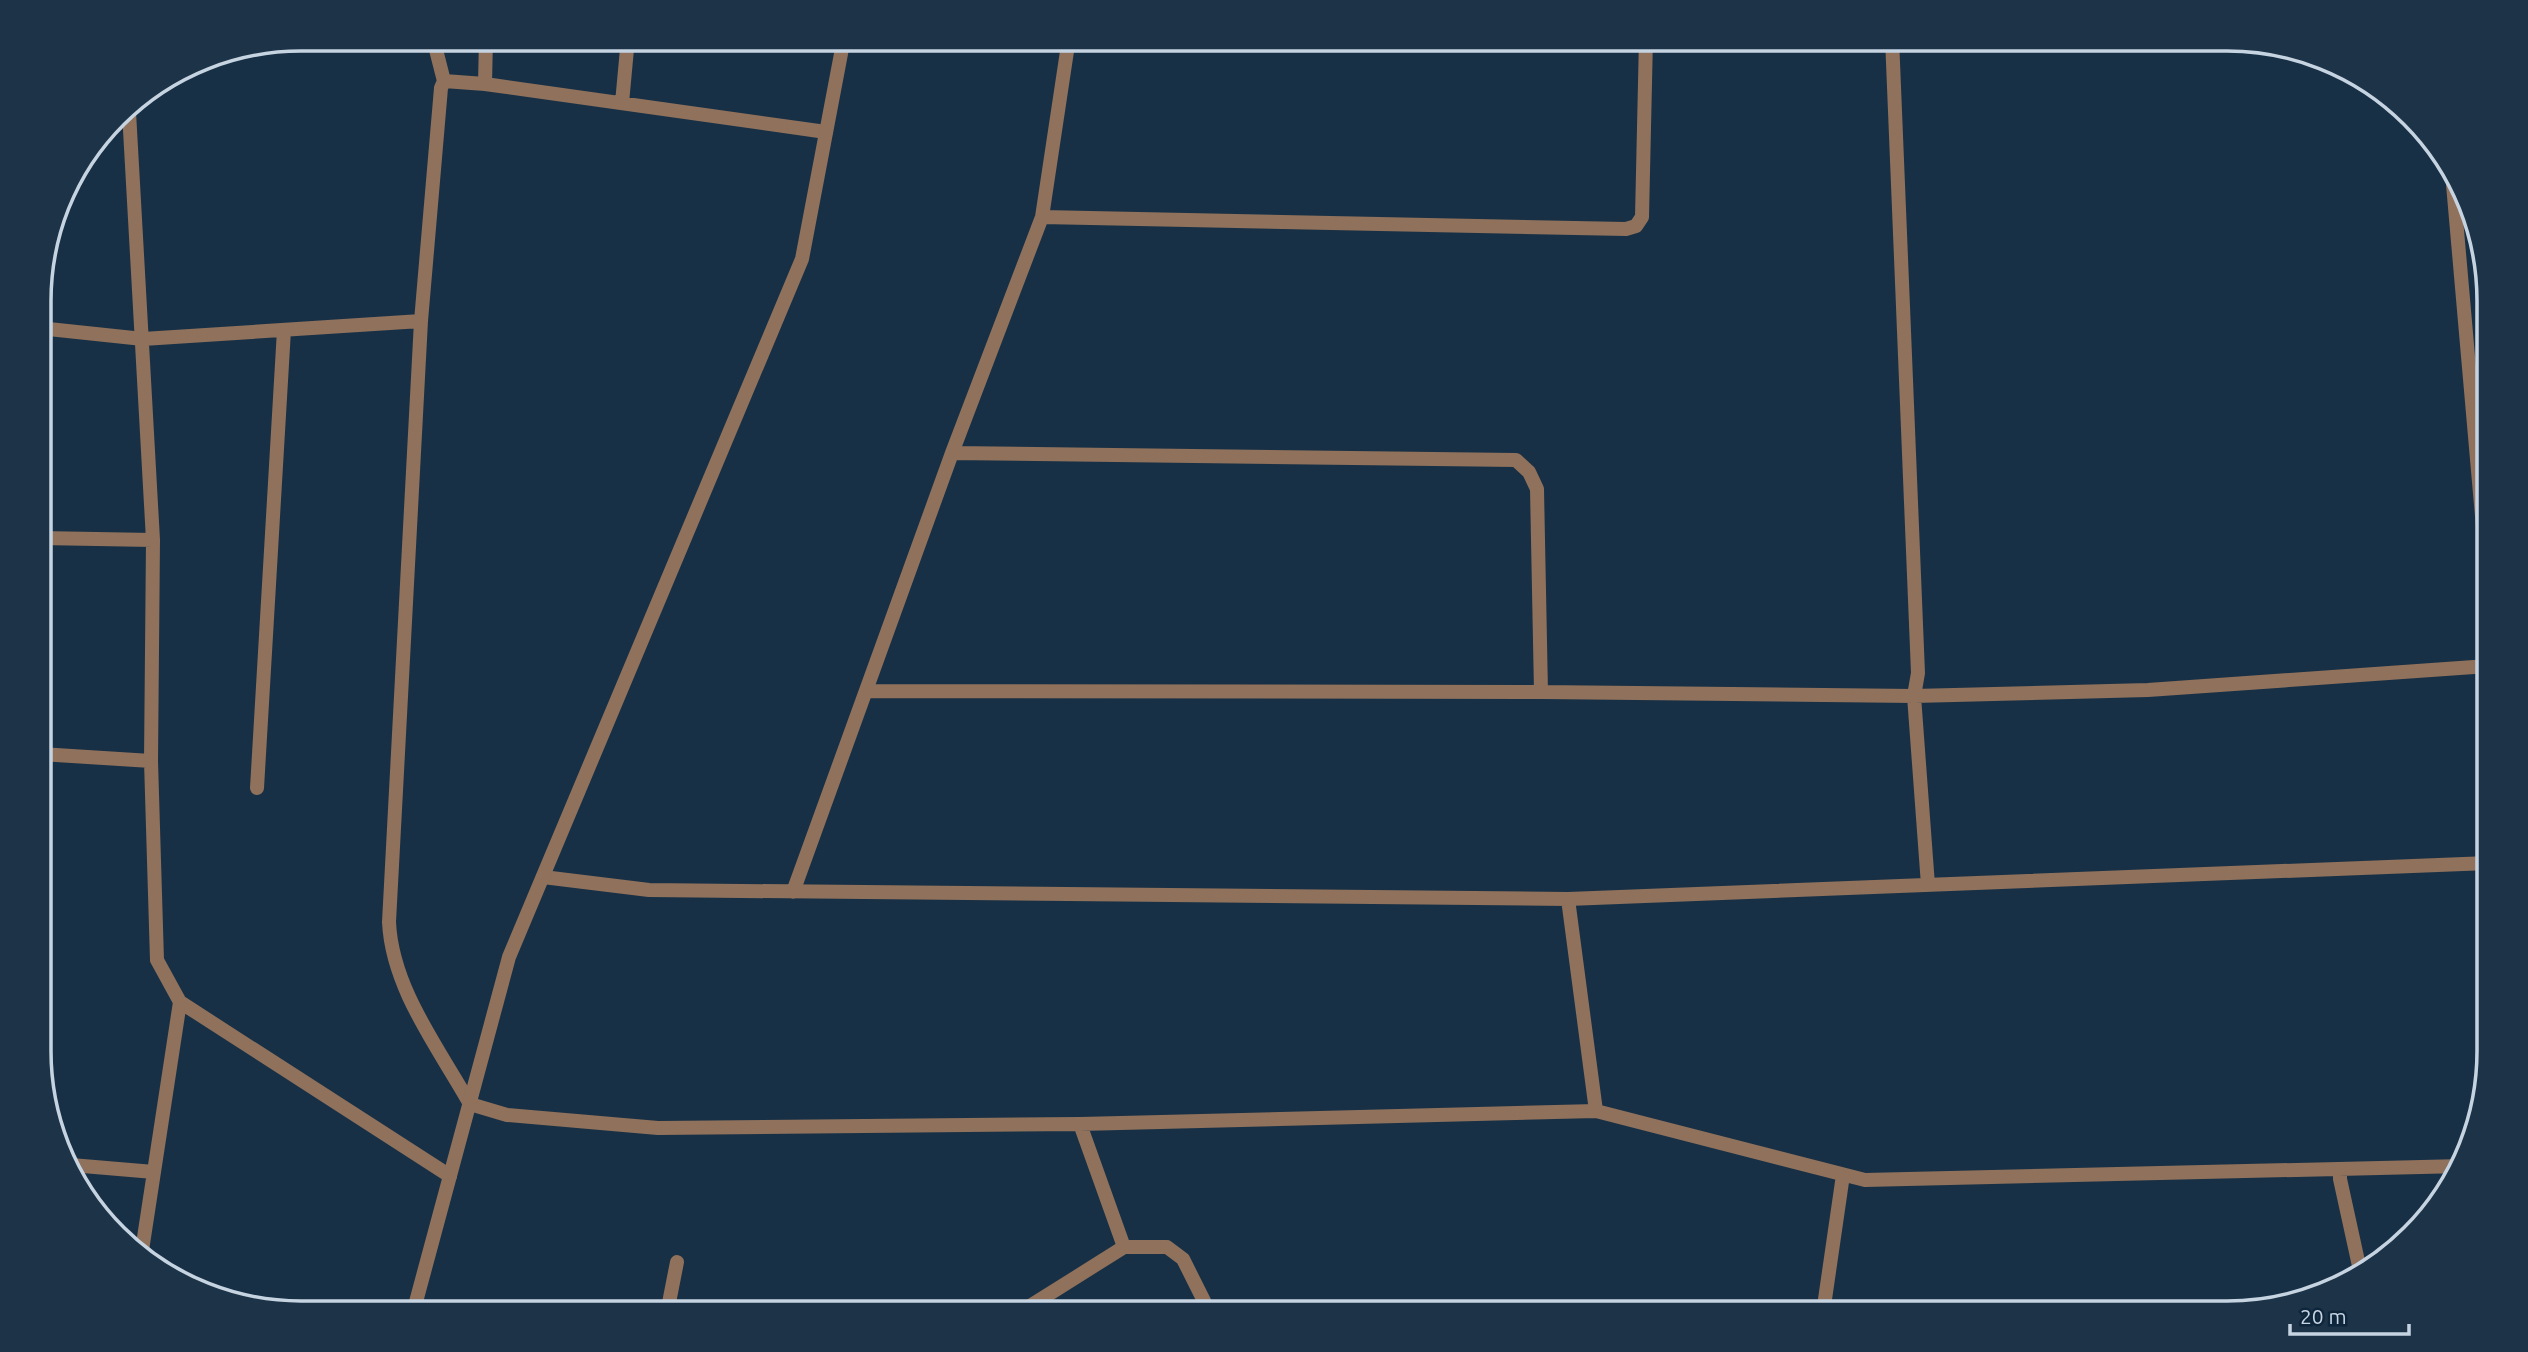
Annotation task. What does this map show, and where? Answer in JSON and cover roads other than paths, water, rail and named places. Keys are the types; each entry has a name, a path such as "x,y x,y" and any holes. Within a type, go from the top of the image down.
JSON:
{"street":[{"path":"436,51 444,81 441,88 421,321 388,922 390,947 397,973 470,1104 507,1115 658,1128 1080,1124 1596,1111 1865,1180 2449,1166"},
{"path":"485,84 486,51"},
{"path":"622,103 627,51"},
{"path":"416,1301 509,957 802,259 842,51"},
{"path":"793,892 952,453 1042,217 1067,51"},
{"path":"1042,217 1612,228 1636,226 1642,217 1646,51"},
{"path":"1893,51 1919,673 1914,696 1928,885"},
{"path":"444,81 485,84 826,132"},
{"path":"129,119 153,540 151,761 157,960 180,1002 450,1176"},
{"path":"2454,197 2477,459"},
{"path":"51,329 143,338 421,321"},
{"path":"257,788 284,330"},
{"path":"952,453 1516,460 1529,472 1537,489 1541,692"},
{"path":"51,538 153,540"},
{"path":"866,691 1541,692 1914,696 2148,690 2477,667"},
{"path":"51,755 151,761"},
{"path":"543,877 649,890 1568,899 2477,863"},
{"path":"1568,899 1596,1111"},
{"path":"143,1245 180,1002"},
{"path":"1080,1124 1124,1248"},
{"path":"79,1166 154,1172"},
{"path":"2340,1168 2340,1180 2359,1264"},
{"path":"1825,1301 1843,1175"},
{"path":"1038,1301 1124,1248 1167,1247 1183,1259 1204,1301"},
{"path":"669,1301 677,1262"}]}
